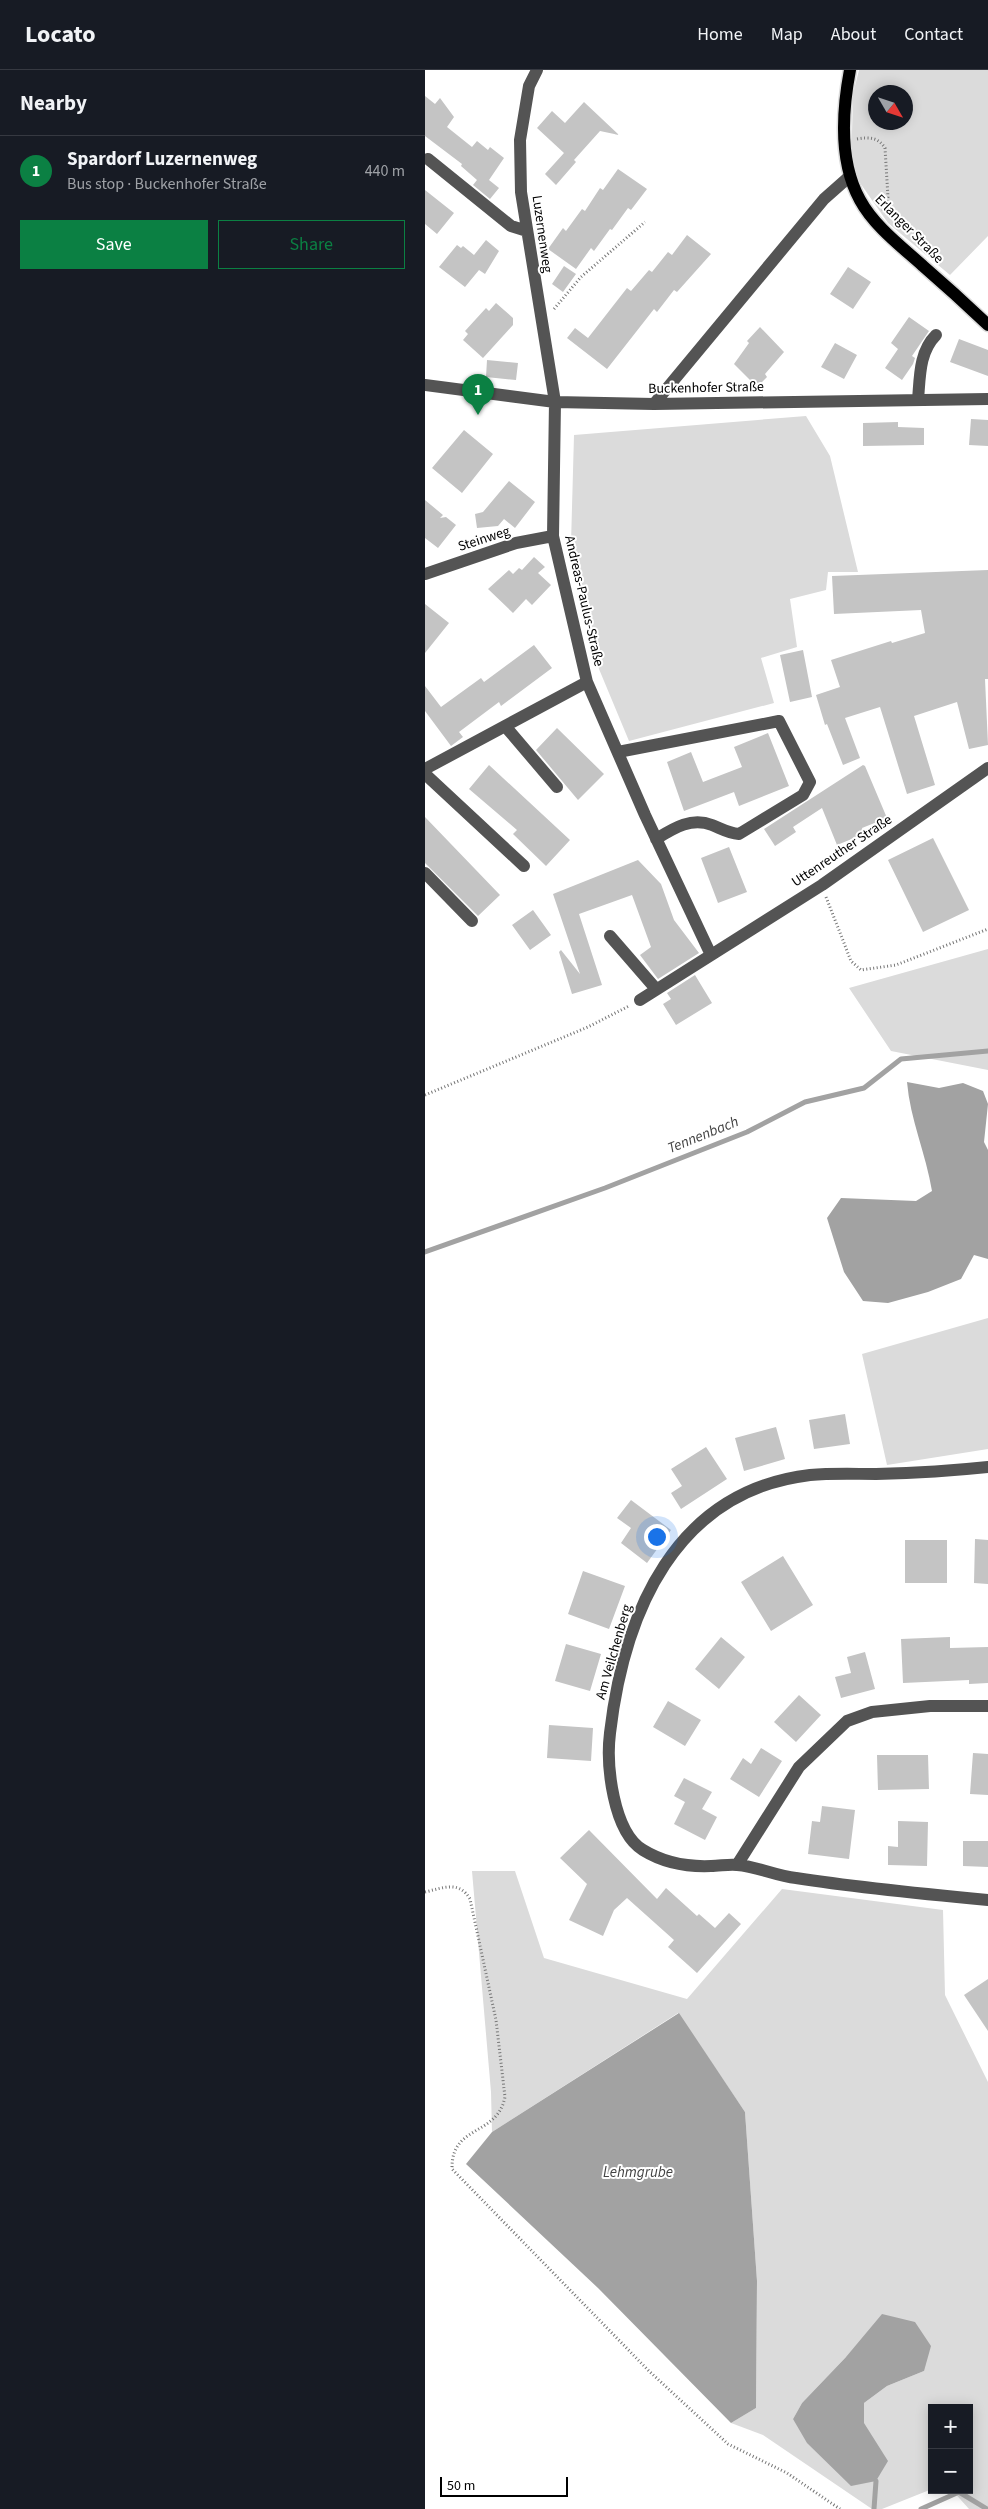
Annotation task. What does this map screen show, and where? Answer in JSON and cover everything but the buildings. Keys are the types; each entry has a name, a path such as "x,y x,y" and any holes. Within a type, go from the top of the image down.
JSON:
{"main road":[{"name":"Erlanger Straße","path":"850,70 844,105 845,141 850,176 861,201 879,223 988,325"}],"street":[{"name":"Luzernenweg","path":"537,70 529,86 520,140 521,192 539,316 555,402"},
{"path":"428,160 511,226 527,231"},
{"path":"654,404 825,199 850,176"},
{"path":"918,400 921,363 927,344 936,335"},
{"name":"Buckenhofer Straße","path":"425,385 497,397 555,402 654,404 988,399"},
{"name":"Andreas-Paulus-Straße","path":"425,769 587,682 553,536 555,402"},
{"name":"Steinweg","path":"425,574 516,543 553,536"},
{"path":"587,682 656,839 711,955"},
{"path":"618,752 779,721 810,782 803,795 739,834 696,822 679,825 656,839"},
{"path":"505,726 557,787"},
{"name":"Uttenreuther Straße","path":"641,1000 822,885 988,768"},
{"path":"425,774 524,866"},
{"path":"425,873 472,921"},
{"path":"610,936 656,990"},
{"name":"Am Veilchenberg","path":"988,1467 953,1471 808,1475 766,1485 727,1502 697,1525 665,1563 639,1612 614,1702 609,1742 612,1783 619,1818 627,1835 640,1849 664,1861 708,1866 737,1864 795,1878 920,1894 988,1900"},
{"path":"737,1864 799,1767 847,1721 872,1712 889,1710 930,1706 988,1706"}],"path":[{"path":"845,141 873,138 881,142 885,148 888,197 879,223"},
{"path":"539,316 549,314 581,277 645,222"},
{"path":"822,885 851,961 861,970 896,965 988,930"},
{"path":"425,1095 588,1027 641,1000"},
{"path":"425,1892 455,1886 465,1890 470,1899 496,2020 505,2097 503,2107 496,2117 457,2144 452,2154 452,2169 649,2371 729,2444 787,2473 840,2509"}],"shaded area":[{"path":"859,70 988,70 988,236 950,275 888,223 851,170 853,94"},
{"path":"806,416 830,456 858,572 828,572 826,590 790,599 797,647 761,658 774,703 629,741 599,669 571,544 574,435"},
{"path":"988,949 988,1070 891,1051 849,988"},
{"path":"988,1318 988,1449 887,1465 862,1354"},
{"path":"472,1871 515,1871 544,1958 687,1999 782,1889 943,1910 945,1995 988,2082 988,2509 969,2509 956,2494 973,2494 973,2404 928,2404 928,2491 882,2509 872,2509 763,2435 731,2423 756,2408 757,2281 745,2112 678,2013 492,2132 491,2092","holes":["846,2357 924,2371 887,2386 864,2403 864,2423 793,2419 802,2403"]}],"water":[{"path":"907,1082 939,1088 963,1083 983,1091 988,1104 984,1142 988,1150 988,1259 974,1255 961,1279 928,1292 888,1303 863,1301 844,1272 827,1218 841,1198 916,1201 932,1191 911,1109"},
{"name":"Lehmgrube","path":"679,2013 745,2112 757,2281 756,2408 731,2423 598,2288 466,2164 492,2132"},
{"path":"882,2314 915,2322 931,2346 924,2371 887,2386 864,2403 864,2423 888,2461 876,2481 851,2486 807,2443 793,2419 802,2403 846,2357"}],"waterway":[{"name":"Tennenbach","path":"425,1252 605,1188 747,1132 805,1102 864,1088 901,1059 988,1051"},
{"path":"874,2509 876,2481"},
{"path":"921,2509 959,2492 987,2509"}],"place":[{"name":"Spardorf Luzernenweg","path":"478,415"}]}
